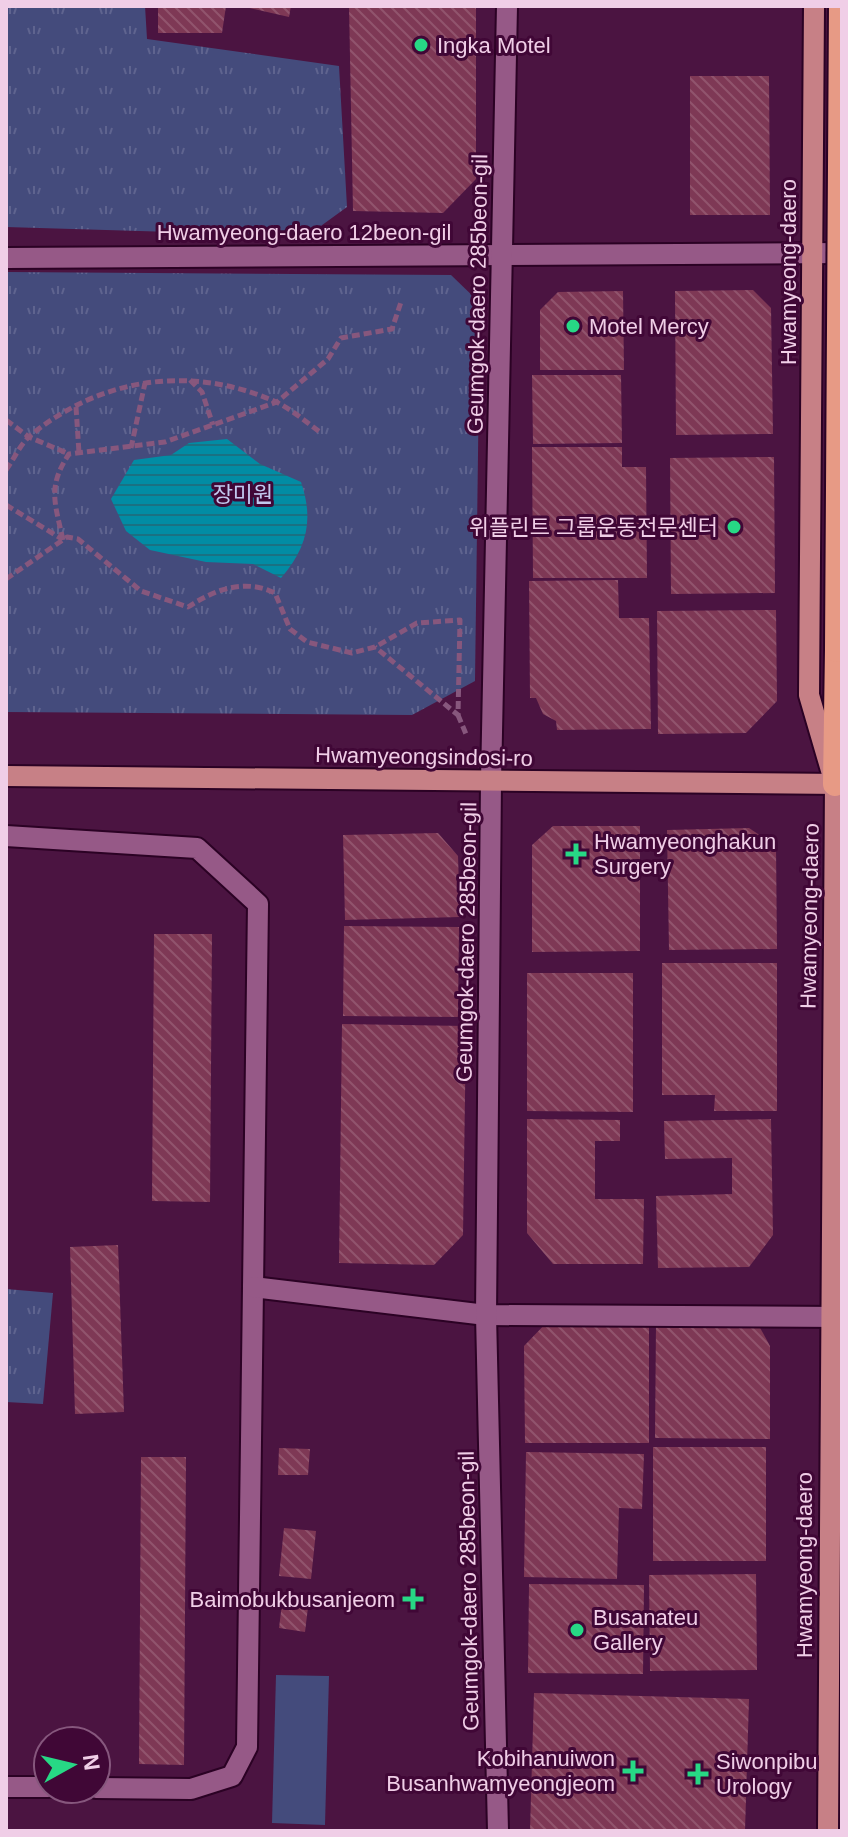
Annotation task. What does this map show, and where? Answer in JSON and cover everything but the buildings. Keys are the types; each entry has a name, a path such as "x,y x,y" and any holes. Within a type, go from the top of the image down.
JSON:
{"highway":[{"path":"838,784 841,6"}],"main road":[{"name":"Hwamyeong-daero","path":"814,6 809,695 838,784 836,1317 828,1831"},
{"name":"Hwamyeongsindosi-ro","path":"6,776 838,784"}],"street":[{"name":"Geumgok-daero 285beon-gil","path":"498,1831 486,1315 491,781 507,6"},
{"name":"Hwamyeong-daero 12beon-gil","path":"6,258 842,253"},
{"path":"6,836 197,848 258,904 247,1747 232,1776 191,1789 112,1788"},
{"path":"253,1287 486,1315 836,1317"},
{"path":"6,1787 32,1787"}],"path":[{"path":"6,420 29,437 69,454 165,442 277,402 328,359 341,338 392,329 401,302"},
{"path":"189,379 202,392 213,425"},
{"path":"6,470 29,437 76,406 145,383 189,379 277,402 320,432"},
{"path":"131,448 145,383"},
{"path":"76,406 80,454"},
{"path":"63,540 53,492 57,473 69,454"},
{"path":"6,505 63,540"},
{"path":"6,579 63,540 78,539 141,591 188,607 221,590 240,586 265,588 275,593 290,629 307,642 352,653 375,647 417,623 460,620 458,715 375,647"}],"green space":[{"path":"6,6 145,6 147,39 339,66 347,207 307,236 6,227"},
{"name":"장미원","path":"6,272 451,275 480,303 475,681 412,715 6,712"},
{"path":"6,1289 53,1293 43,1404 6,1402"},
{"path":"276,1675 329,1676 325,1825 272,1823"}],"shaded area":[{"path":"227,439 260,464 301,482 307,509 306,533 297,556 281,578 253,564 206,562 150,550 126,531 111,499 134,460 171,455 189,443"}],"place":[{"name":"Ingka Motel","path":"421,45"},
{"name":"Motel Mercy","path":"573,326"},
{"name":"위플린트 그룹운동전문센터","path":"734,527"},
{"name":"Hwamyeonghakun Surgery","path":"576,854"},
{"name":"Baimobukbusanjeom","path":"413,1599"},
{"name":"Busanateu Gallery","path":"577,1630"},
{"name":"Kobihanuiwon Busanhwamyeongjeom","path":"633,1771"},
{"name":"Siwonpibu Urology","path":"698,1774"}]}
